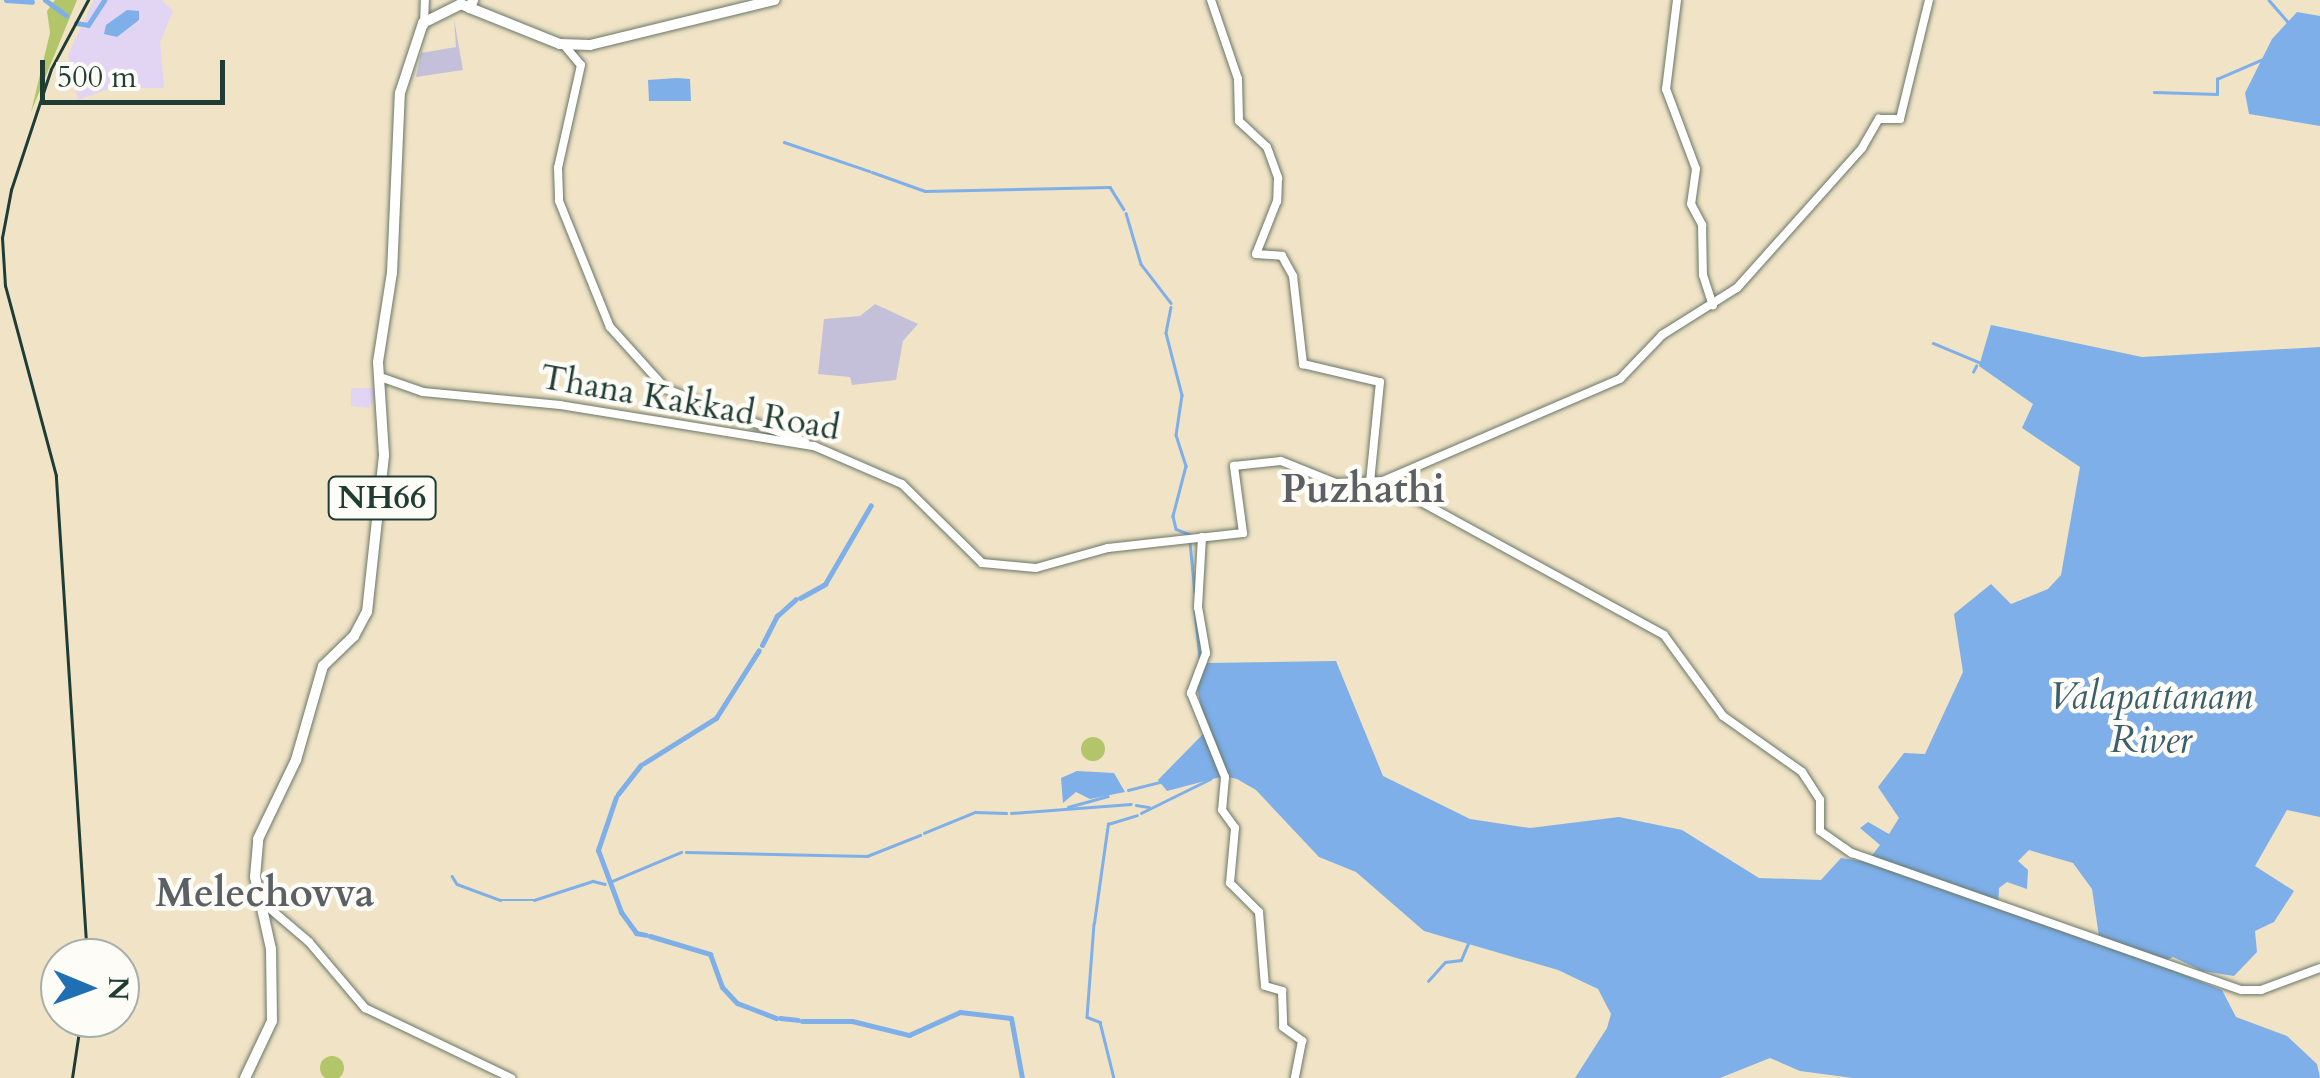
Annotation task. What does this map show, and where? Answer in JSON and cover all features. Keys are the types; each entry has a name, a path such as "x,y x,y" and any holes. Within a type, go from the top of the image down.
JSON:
{"highway":[{"path":"562,43 605,41 766,0"},
{"path":"424,26 471,5 562,43 604,44 775,0"},
{"name":"NH66","path":"244,1078 271,1025 266,906 256,854 314,710 326,667 371,612 389,436 381,378 396,270 402,94 424,26"}],"main road":[{"path":"424,26 425,0"},
{"path":"1211,0 1238,79 1239,121 1267,147 1278,178 1277,202 1256,254 1282,256 1293,276 1303,364 1380,382 1370,483"},
{"path":"1676,0 1666,89 1696,169 1691,204 1702,226 1702,275 1714,305"},
{"name":"Thana Kakkad Road","path":"381,378 423,392 560,404 814,446 902,484 982,564 1036,568 1108,548 1245,532 1232,470 1240,464 1281,461 1332,482 1383,481 1620,378 1662,334 1714,305 1771,253 1862,148 1879,119 1900,120 1929,0"},
{"path":"562,43 581,66 558,168 559,201 610,327 666,389 814,446"},
{"path":"1383,481 1666,636 1723,716 1802,772 1820,800 1818,826 1828,840 2252,992 2320,968"},
{"path":"1202,537 1201,661 1191,690 1203,731 1225,780 1223,814 1235,828 1230,882 1260,912 1265,986 1282,991 1285,1032 1302,1044 1295,1078"},
{"path":"266,906 319,952 352,997 385,1018 511,1078"}],"shaded area":[{"path":"94,0 162,0 173,11 160,42 164,88 111,88 78,100 68,55"},
{"path":"454,19 463,70 416,77 421,53 456,47"},
{"path":"875,304 918,324 903,341 896,380 852,385 850,377 818,374 824,319 860,316"},
{"path":"351,388 380,388 369,408 351,406"}],"green space":[{"path":"55,0 77,0 31,112 50,33 47,11"},
{"path":"1093,737 1102,740 1102,758 1093,761 1084,758 1081,749 1084,740"},
{"path":"332,1056 341,1059 341,1077 332,1080 323,1077 320,1068 323,1059"}],"water":[{"path":"127,10 139,11 139,20 117,37 104,34 106,25"},
{"path":"2297,12 2320,16 2320,126 2249,114 2245,93 2272,39"},
{"path":"690,79 691,101 649,101 648,80"},
{"name":"Valapattanam River","path":"1991,325 2142,357 2320,347 2320,817 2287,810 2255,866 2294,891 2274,922 2255,931 2257,952 2234,976 2202,971 2173,957 2165,961 2174,971 2222,990 2236,1017 2287,1036 2317,1064 2320,1078 1853,1078 1800,1071 1770,1058 1720,1078 1575,1078 1607,1028 1611,1014 1598,989 1558,970 1424,931 1356,872 1319,857 1256,790 1237,779 1224,776 1167,791 1158,780 1206,731 1197,687 1207,663 1336,661 1383,776 1470,819 1530,828 1619,817 1682,830 1759,878 1821,880 1841,858 1867,862 1880,845 1860,828 1868,822 1889,834 1899,818 1878,787 1904,753 1925,754 1963,672 1954,614 1991,584 2011,604 2048,589 2061,575 2080,467 2022,428 2033,404 1979,366","holes":["2029,850 2073,863 2092,889 2100,943 1998,909 1999,888 2007,882 2027,889 2028,870 2018,861"]},
{"path":"1077,771 1114,773 1125,792 1090,799 1076,792 1063,803 1061,778"}],"waterway":[{"path":"6,0 32,2"},
{"path":"45,0 66,15"},
{"path":"76,23 88,25 104,0"},
{"path":"2269,0 2288,22"},
{"path":"2154,92 2217,94 2217,79 2263,59"},
{"path":"784,142 869,171"},
{"path":"872,172 925,191 1110,187 1124,209"},
{"path":"1126,213 1141,264 1171,303"},
{"path":"1171,307 1166,333 1182,395 1176,435 1186,466 1173,516 1176,529 1189,534"},
{"path":"1933,343 1981,363"},
{"path":"1973,372 1976,366"},
{"path":"800,598 825,584 871,505"},
{"path":"1190,542 1195,593"},
{"path":"762,645 777,616 796,599"},
{"path":"1195,611 1200,658"},
{"path":"644,763 716,718 759,650"},
{"path":"618,794 641,765"},
{"path":"1141,813 1210,779"},
{"path":"1128,790 1163,781"},
{"path":"1068,807 1108,796"},
{"path":"616,797 598,850 621,912 636,933 646,935"},
{"path":"1011,813 1131,804"},
{"path":"1136,805 1149,807"},
{"path":"924,833 975,812 1006,813"},
{"path":"1094,923 1108,824 1137,815"},
{"path":"686,852 867,856 920,835"},
{"path":"610,882 681,852"},
{"path":"452,876 457,884 500,900 534,900 593,881 605,884"},
{"path":"1094,924 1087,1017 1100,1022 1114,1078"},
{"path":"650,936 710,954 722,987 737,1003 776,1018"},
{"path":"1428,981 1445,962 1461,960 1469,941"},
{"path":"802,1021 852,1021 909,1035 960,1012 1011,1018 1022,1078"},
{"path":"780,1018 798,1020"}],"railway":[{"path":"86,938 56,476 5,286 2,238 11,190 51,69 88,0"},
{"path":"72,1078 78,1038"}],"district":[{"name":"Puzhathi","path":"1363,490"},
{"name":"Melechovva","path":"265,894"}]}
